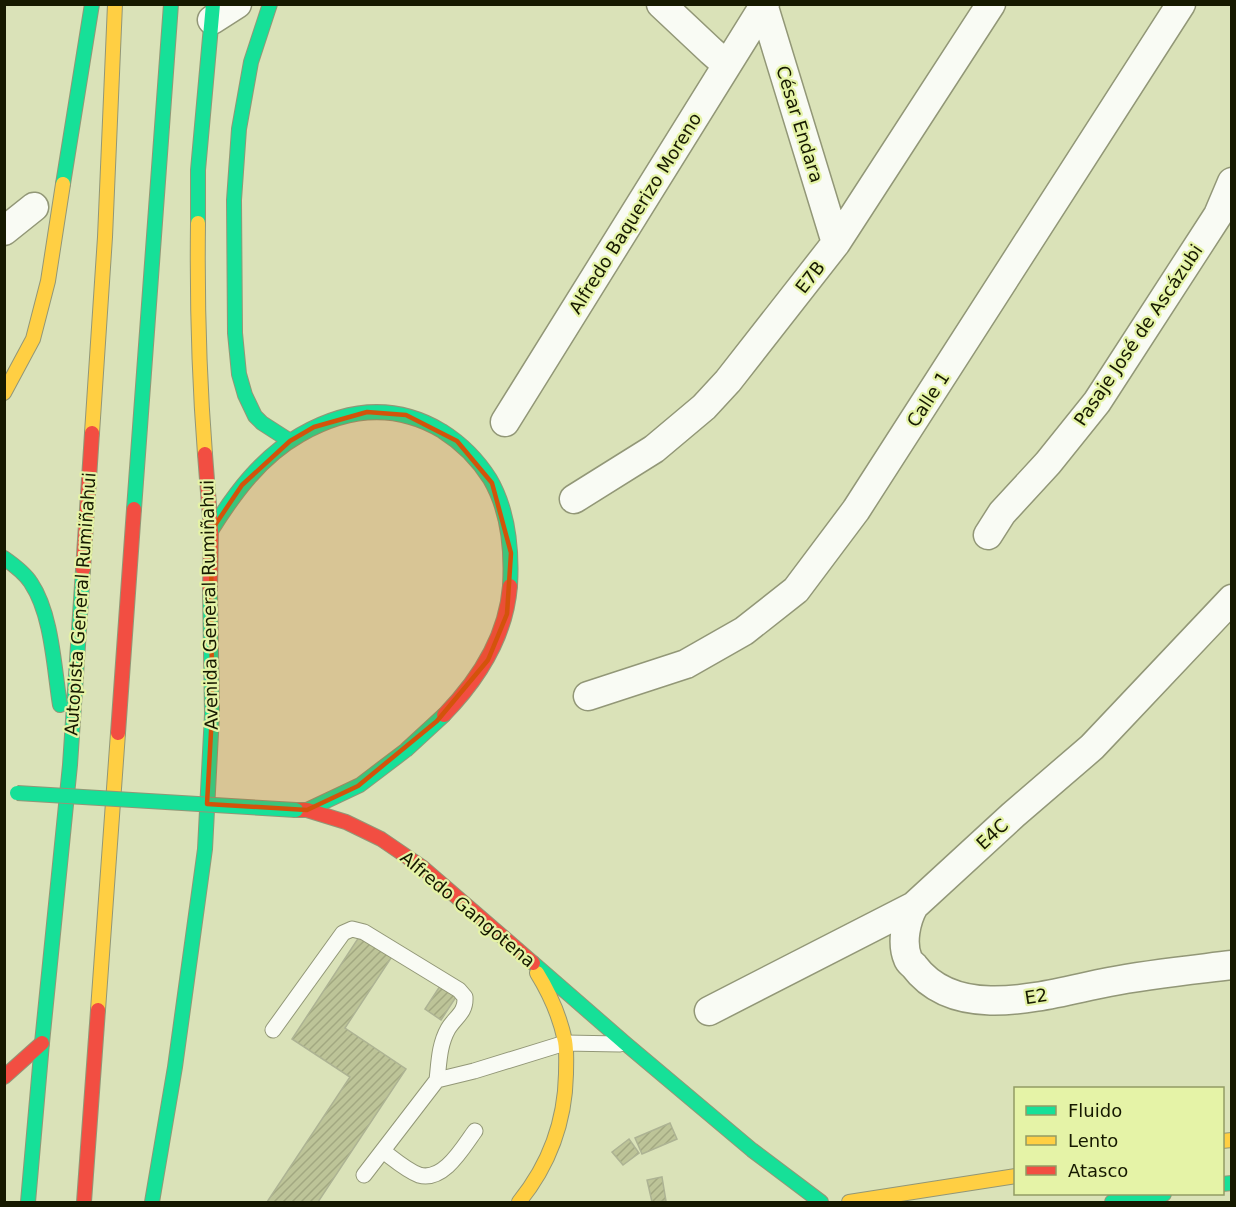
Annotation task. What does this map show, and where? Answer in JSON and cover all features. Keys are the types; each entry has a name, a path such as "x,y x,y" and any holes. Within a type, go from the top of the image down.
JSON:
{"main road":[{"path":"7,382 33,339 48,281 92,4"},
{"name":"Autopista General Rumiñahui","path":"28,1203 70,765 105,237 115,4"},
{"path":"84,1203 171,4"},
{"path":"270,4 250,62 239,129 234,200 235,333 239,374 245,395 255,416 290,441"},
{"name":"Avenida General Rumiñahui","path":"152,1203 175,1067 205,849 212,714 211,531 200,389 197,284 198,170 213,12"},
{"path":"211,531 242,484 290,441 314,427 339,418 367,412 391,412 406,415 439,428 457,441 472,455 492,483 504,514 511,553 509,596 507,614 501,633 488,660 463,695 410,747 358,786 302,810"},
{"path":"4,558 31,583 46,615 70,765"},
{"name":"Alfredo Gangotena","path":"11,793 302,810 346,822 389,844 422,867 626,1044 752,1150 821,1203"},
{"path":"519,1203 545,1166 557,1135 564,1103 566,1071 565,1043 555,1010 544,984 529,959"},
{"path":"4,1077 42,1042"},
{"path":"167,1191 175,1067"},
{"path":"849,1203 1014,1176"},
{"path":"897,1203 1014,1176"},
{"path":"1112,1203 1158,1195"}],"street":[{"path":"213,12 237,4"},
{"path":"662,4 727,65"},
{"name":"E7B","path":"574,499 654,449 704,407 728,381 836,243 991,4"},
{"name":"Calle 1","path":"588,696 686,664 744,631 796,590 856,510 1181,4"},
{"name":"Alfredo Baquerizo Moreno","path":"505,422 764,5"},
{"name":"César Endara","path":"764,5 836,243"},
{"name":"Pasaje José de Ascázubi","path":"988,535 1002,513 1030,484 1096,402 1218,214 1232,182"},
{"path":"4,231 34,207"},
{"name":"E4C","path":"709,1011 914,906 1013,815 1092,747 1232,599"},
{"name":"E2","path":"914,906 908,917 905,943 908,959 917,971 937,987 959,996 988,1000 1029,999 1110,981 1232,965"}],"lane":[{"path":"273,1030 343,933 352,929 364,932 459,990 465,997 465,1006 448,1030 440,1051 437,1080 364,1175"},
{"path":"437,1080 565,1043 626,1044"},
{"path":"383,1151 408,1170 421,1176 433,1175 452,1163 475,1131"}],"highlighted area":[{"path":"367,412 406,415 457,441 492,483 511,553 507,614 488,660 437,721 358,786 307,810 207,804 212,714 211,531 242,485 290,441 314,427"}],"building":[{"path":"361,934 393,955 345,1028 406,1069 318,1202 267,1202 350,1077 292,1039"},
{"path":"440,986 456,997 441,1020 425,1009"},
{"path":"670,1123 677,1139 642,1154 635,1138"},
{"path":"629,1139 639,1153 623,1165 612,1152"},
{"path":"662,1177 666,1201 652,1202 647,1180"}],"traffic: fast":[{"path":"63,184 92,4"},
{"path":"134,509 171,4"},
{"path":"198,223 198,170 213,4"},
{"path":"270,4 251,62 239,129 234,200 235,333 239,374 245,395 255,416 290,441"},
{"path":"211,531 249,477 273,454 300,435 335,419 353,414 371,412 407,416 424,422 449,436 475,459 490,479 501,504 508,531 510,586"},
{"path":"4,558 29,579 44,610 60,705"},
{"path":"28,1202 70,765 83,570"},
{"path":"152,1202 175,1067 205,849 212,714 210,590"},
{"path":"307,810 360,785 406,750 444,715"},
{"path":"17,793 296,810"},
{"path":"533,963 752,1150 821,1202"},
{"path":"1224,1184 1232,1183"},
{"path":"1112,1202 1158,1195"}],"traffic: slow":[{"path":"92,433 105,237 115,4"},
{"path":"4,393 33,339 48,281 63,184"},
{"path":"198,223 199,338 205,454"},
{"path":"98,1010 118,733"},
{"path":"519,1202 547,1158 559,1126 565,1092 565,1041 554,1006 537,973"},
{"path":"1224,1141 1232,1140"},
{"path":"849,1202 1014,1176"}],"traffic: jam":[{"path":"83,570 92,433"},
{"path":"205,454 211,531 210,590"},
{"path":"118,733 134,509"},
{"path":"444,715 469,687 489,656 503,623 510,586"},
{"path":"296,810 307,810 346,822 381,839 422,867 533,963"},
{"path":"84,1202 98,1010"},
{"path":"4,1077 42,1043"}]}
